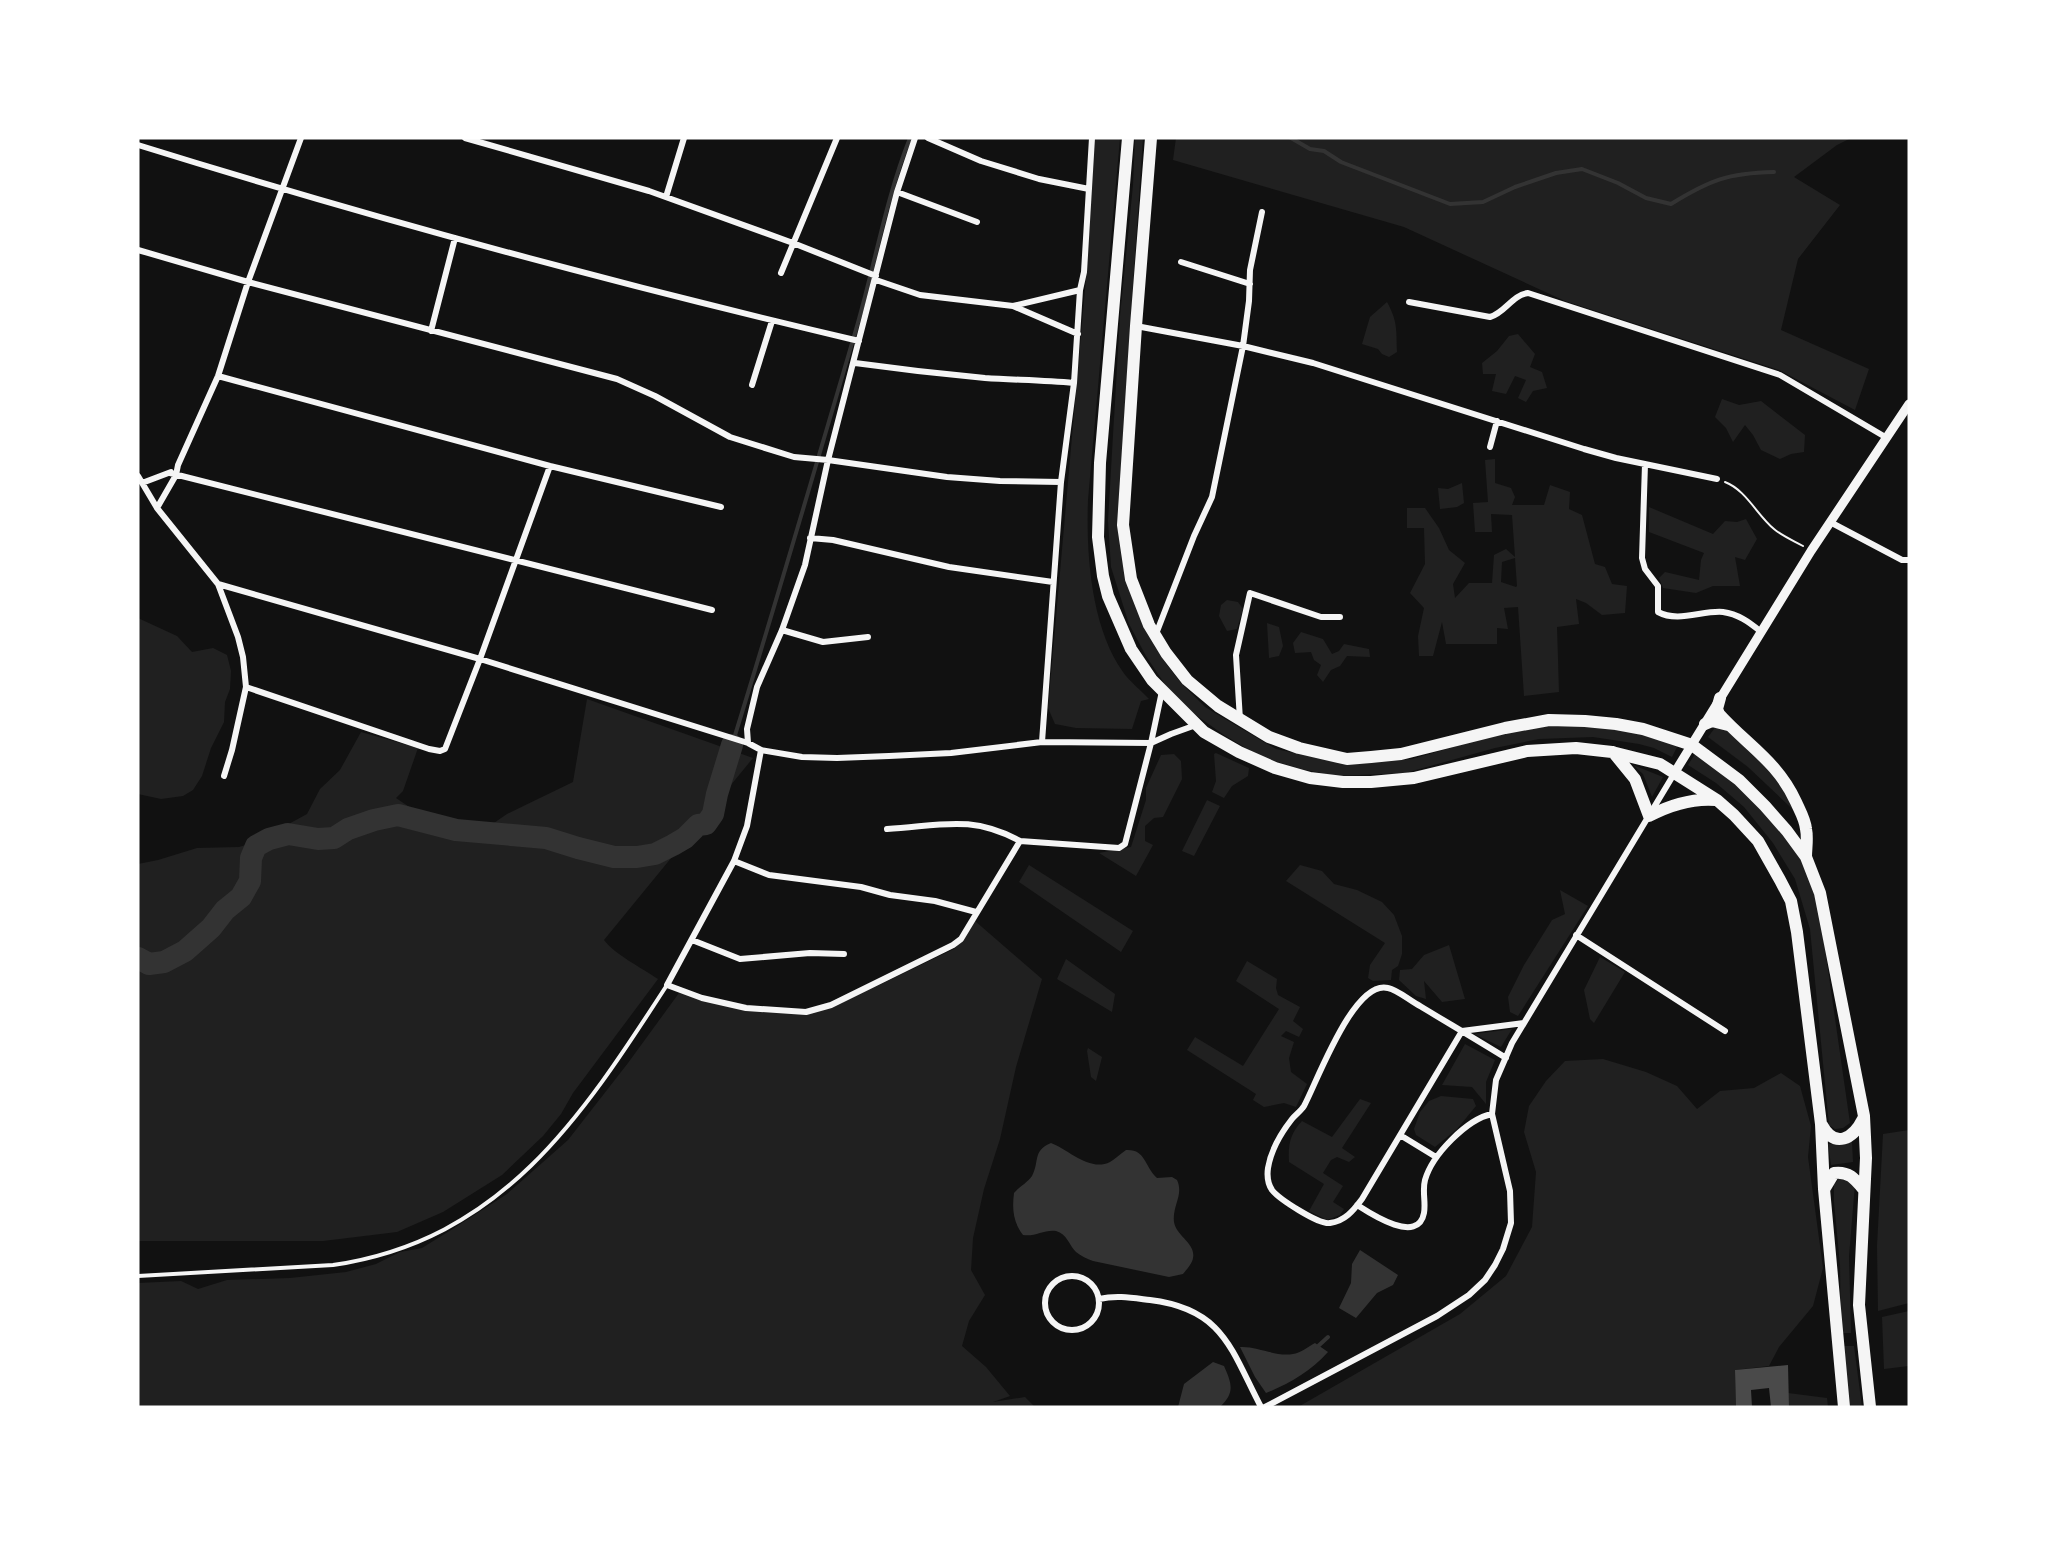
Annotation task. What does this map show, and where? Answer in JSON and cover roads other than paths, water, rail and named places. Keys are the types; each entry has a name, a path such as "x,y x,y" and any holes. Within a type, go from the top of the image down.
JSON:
{"main road":[{"path":"1128,138 1100,463 1098,537 1103,576 1116,617 1131,649 1162,691 1204,732 1239,752 1275,768 1343,782 1371,782 1414,778 1527,751 1576,748 1612,752 1647,760 1675,772 1717,800 1758,841 1791,901 1797,932 1821,1124 1824,1189 1844,1407"},
{"path":"1151,138 1123,525 1131,579 1149,625 1166,653 1187,680 1218,706 1240,721 1299,748 1347,759 1401,754 1505,728 1549,720 1616,724 1643,729 1692,745 1739,780 1787,831 1806,857 1821,893 1864,1116 1866,1158 1859,1305 1870,1407"},
{"path":"1720,698 1717,709 1719,714 1765,758 1782,777 1792,794 1807,830 1806,857"},
{"path":"1705,724 1712,721 1728,725"},
{"path":"1612,752 1635,779 1649,816 1673,805 1698,800 1717,800"},
{"path":"1821,1124 1826,1132 1835,1139 1842,1139 1851,1136 1858,1129 1864,1116"},
{"path":"1824,1189 1834,1173 1842,1172 1853,1177 1864,1190"}],"street":[{"path":"157,508 218,376 248,282 301,138"},
{"path":"465,138 666,197 794,243 920,295 1013,306 1078,334"},
{"path":"666,197 684,138"},
{"path":"782,273 837,138"},
{"path":"748,743 747,729 758,687 782,630 805,565 826,460 855,363 897,192 915,138"},
{"path":"928,138 981,161 1039,179 1089,189"},
{"path":"1042,742 1061,482 1074,383 1080,290 1084,272 1092,138"},
{"path":"138,145 282,190 454,238 772,321 859,341"},
{"path":"897,192 977,222"},
{"path":"1155,635 1212,497 1244,345 1250,270 1263,212"},
{"path":"431,331 454,238"},
{"path":"138,250 248,282 617,379 655,396 730,437 777,453 947,477 1061,482"},
{"path":"1181,262 1250,284"},
{"path":"1013,306 1080,290"},
{"path":"1409,302 1490,317 1497,315 1518,296 1528,293 1780,375 1887,438"},
{"path":"752,385 772,321"},
{"path":"1136,326 1244,345 1313,363 1584,449 1716,479"},
{"path":"855,363 939,374 1074,383"},
{"path":"218,376 550,466 721,507"},
{"path":"1099,1299 1111,1296 1164,1302 1180,1306 1200,1316 1222,1334 1230,1345 1263,1407 1437,1316 1469,1295 1485,1280 1503,1249 1511,1223 1510,1191 1492,1114 1496,1080 1506,1058 1576,935 1760,631 1909,404"},
{"path":"1490,447 1497,422"},
{"path":"1645,464 1642,558 1645,569 1658,586 1658,612 1665,615 1676,615 1720,611 1739,616 1760,631"},
{"path":"246,687 429,749 440,751 445,749 550,466"},
{"path":"224,776 246,687 238,637 218,584 157,508 140,479 173,474 712,610"},
{"path":"1830,522 1902,560 1909,560"},
{"path":"810,538 833,540 949,567 1053,582"},
{"path":"218,584 480,659 748,743 761,750 802,757 847,758 951,753 1042,742 1151,743 1196,725"},
{"path":"1240,721 1236,655 1250,593 1322,617 1340,617"},
{"path":"782,630 823,642 868,637"},
{"path":"887,829 947,822 962,823 1000,830 1020,841 1119,848 1125,844 1127,838 1162,691"},
{"path":"761,750 747,826 734,861 667,985 702,998 746,1008 806,1012 831,1005 953,945 961,939 1020,841"},
{"path":"734,861 769,875 861,887 890,895 935,901 976,912"},
{"path":"1576,935 1725,1031"},
{"path":"692,940 740,959 810,953 844,954"},
{"path":"1462,1031 1358,1205 1349,1216 1324,1223 1283,1200 1272,1190 1268,1176 1271,1156 1279,1137 1303,1108 1311,1087 1351,1013 1373,990 1389,988 1462,1031 1506,1058"},
{"path":"1462,1031 1524,1023"},
{"path":"1358,1205 1381,1219 1399,1226 1412,1227 1423,1217 1424,1183 1436,1157 1482,1116 1492,1114"},
{"path":"1400,1135 1436,1157"},
{"path":"1067,1276 1084,1278 1091,1283 1099,1299 1096,1317 1082,1329 1073,1331 1056,1325 1049,1318 1046,1310 1047,1292 1059,1279 1067,1276"}],"lane":[{"path":"138,1276 355,1262 405,1246 454,1224 508,1188 552,1146 612,1070 667,985"}],"waterway":[{"path":"732,745 857,326 894,184 910,138"},
{"path":"1291,138 1310,149 1324,151 1341,162 1450,204 1483,202 1515,187 1556,173 1582,169 1618,183 1646,198 1671,204 1720,179 1744,174 1774,172"},
{"path":"138,958 149,964 164,962 185,951 241,897 250,881 251,858 256,846 269,839 288,834 318,839 334,838 348,829 398,815 456,830 546,838 614,857 655,854 685,838 698,825 706,824 713,814 732,745"},
{"path":"1316,1348 1328,1337"}]}
